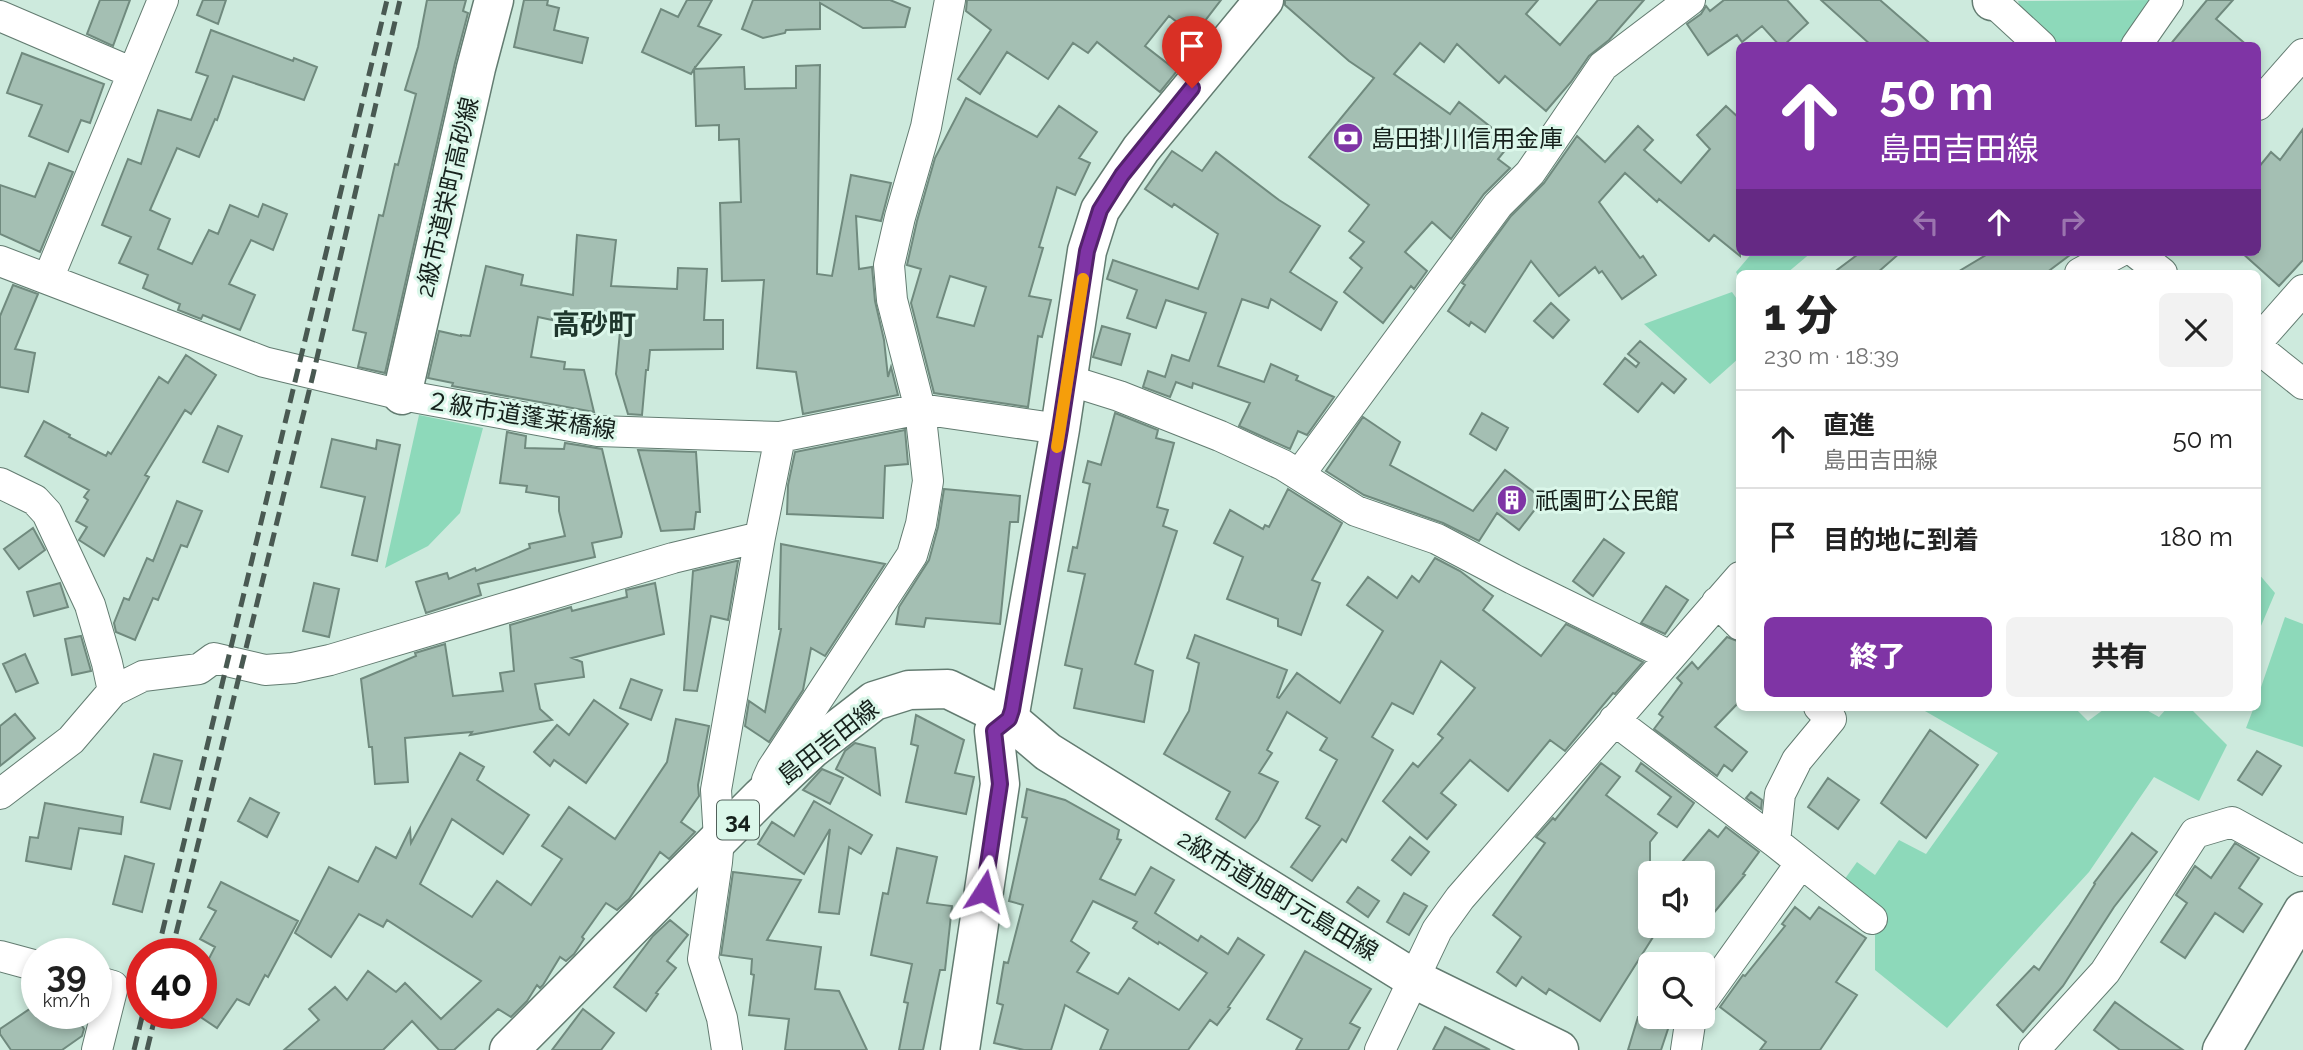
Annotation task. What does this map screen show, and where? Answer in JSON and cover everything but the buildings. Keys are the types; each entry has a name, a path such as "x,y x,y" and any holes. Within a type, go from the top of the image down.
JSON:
{"street":[{"path":"48,279 163,0"},
{"name":"2級市道栄町高砂線","path":"402,395 473,80 494,0"},
{"path":"761,797 772,769 912,555 922,524 928,481 920,408 892,300 889,265 926,127 950,0"},
{"path":"960,1050 1000,784 994,731 1009,719 1060,429 1087,251 1100,210 1122,175 1264,0"},
{"path":"1299,475 1498,205 1530,173 1603,66 1690,0"},
{"path":"1992,0 2037,42"},
{"path":"2139,42 2168,0"},
{"path":"0,16 133,73"},
{"path":"2261,102 2303,54"},
{"path":"2086,270 2112,256"},
{"path":"2140,256 2158,270"},
{"name":"２級市道蓬莱橋線","path":"0,261 264,362 402,395 598,431 780,438 920,408 1060,429"},
{"path":"2261,338 2303,290"},
{"path":"2261,350 2303,384"},
{"path":"1068,380 1119,396 1220,436 1283,465 1356,511 1437,539 1670,656"},
{"path":"727,1050 722,1018 703,959 719,839 716,790 780,438"},
{"path":"0,483 35,500 47,513 90,605 113,691"},
{"path":"0,794 71,740 113,691 143,676 199,669 214,658 265,670 293,668 330,660 673,558 760,537"},
{"path":"1380,1050 1437,930 1460,898 1736,581"},
{"path":"1717,602 1736,621"},
{"name":"島田吉田線","path":"509,1050 761,797 812,749 874,701 909,690 948,690 1009,719"},
{"path":"1775,842 1780,794 1797,760 1830,719 1823,711"},
{"name":"2級市道旭町元島田線","path":"1009,719 1048,752 1415,979 1536,1045"},
{"path":"1614,720 1872,919"},
{"path":"2034,1050 2105,972 2195,833 2232,822 2303,861"},
{"path":"1715,983 1801,863"},
{"path":"2222,1050 2303,911"},
{"path":"0,956 21,962"},
{"path":"97,1050 102,1029"},
{"path":"1686,1050 1689,1029"}],"green space":[{"path":"2154,0 2126,42 2054,42 2022,15 2018,1"},
{"path":"1750,256 1807,256 1791,270 1738,270"},
{"path":"1732,292 1736,298 1736,361 1710,384 1644,324"},
{"path":"419,415 483,428 460,513 428,546 385,568"},
{"path":"2261,577 2275,593 2261,626"},
{"path":"2285,617 2303,624 2303,747 2246,728 2252,711 2261,711 2261,687"},
{"path":"1925,711 2078,711 2088,721 2102,711 2148,711 2159,717 2164,711 2193,711 2227,745 2199,801 2154,777 2089,872 1947,1028 1875,970 1875,921 1834,894 1857,862 1875,875 1899,840 1926,854 1998,753"}],"railway":[{"path":"161,938 387,0"},
{"path":"175,938 313,375 400,0"},
{"path":"134,1050 139,1029"},
{"path":"147,1050 152,1029"}],"slow traffic":[{"path":"1057,447 1083,279"}],"place":[{"name":"島田掛川信用金庫","path":"1348,138"},
{"name":"祇園町公民館","path":"1512,500"}],"district":[{"name":"高砂町","path":"594,324"}],"route":[{"path":"984,891 1000,784 994,731 1009,719 1012,710 1087,251 1100,210 1122,175 1192,88"}]}
